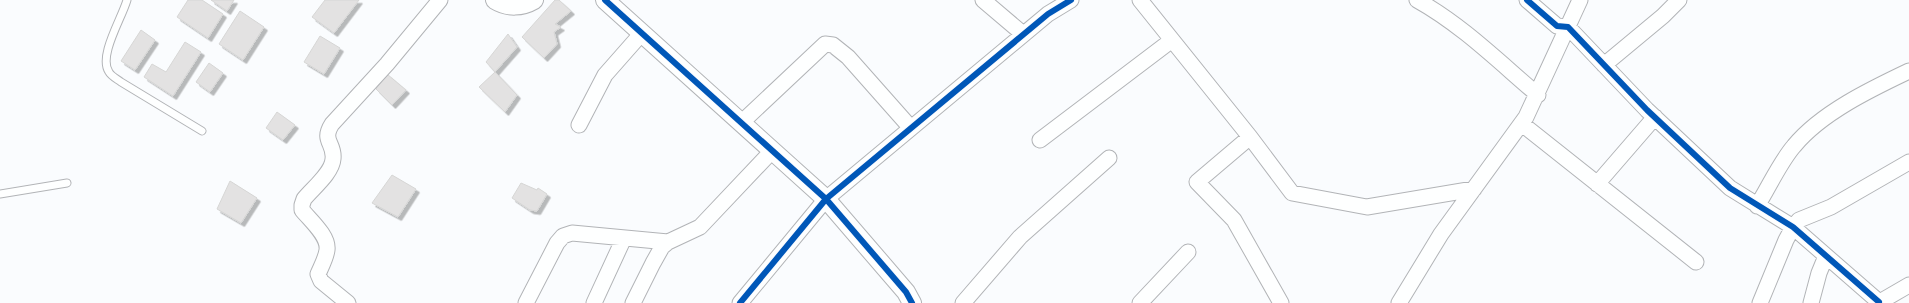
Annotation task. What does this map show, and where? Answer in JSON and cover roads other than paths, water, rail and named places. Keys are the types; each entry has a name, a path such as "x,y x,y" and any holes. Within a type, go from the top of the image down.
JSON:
{"street":[{"path":"348,303 321,281 318,274 327,252 327,245 324,238 302,210 302,204 304,199 332,165 333,153 327,139 328,130 332,124 387,64 440,0"},
{"path":"495,0 512,6 525,5 534,0"},
{"path":"605,0 826,199 906,292 912,303"},
{"path":"984,0 1023,34"},
{"path":"740,303 826,199 910,127 1023,34 1048,14 1071,0"},
{"path":"1140,0 1250,137 1292,193 1367,207 1474,189"},
{"path":"1417,0 1433,9 1457,27 1538,95"},
{"path":"1527,0 1557,26 1568,27 1655,117 1730,188 1793,227 1878,303 1909,285"},
{"path":"1399,303 1441,234 1522,124 1538,95 1580,0"},
{"path":"1604,64 1663,16 1679,0"},
{"path":"579,125 605,75 642,33"},
{"path":"1040,140 1172,40"},
{"path":"741,123 825,44 833,45 848,57 910,127"},
{"path":"1758,206 1793,147 1808,130 1865,92 1909,71"},
{"path":"1597,184 1655,117"},
{"path":"1522,124 1696,262"},
{"path":"1250,137 1197,182 1234,220 1281,303"},
{"path":"633,303 652,263 662,247 668,242 700,227 772,151"},
{"path":"963,303 1020,237 1109,158"},
{"path":"1760,303 1793,227 1800,220 1831,207 1909,162"},
{"path":"526,303 557,244 563,236 572,233 668,242"},
{"path":"594,303 624,238"},
{"path":"1140,303 1188,252"},
{"path":"1811,303 1819,273 1826,256"}],"lane":[{"path":"127,0 106,52 105,62 109,73 121,82 202,131"},
{"path":"0,194 67,182"}]}
